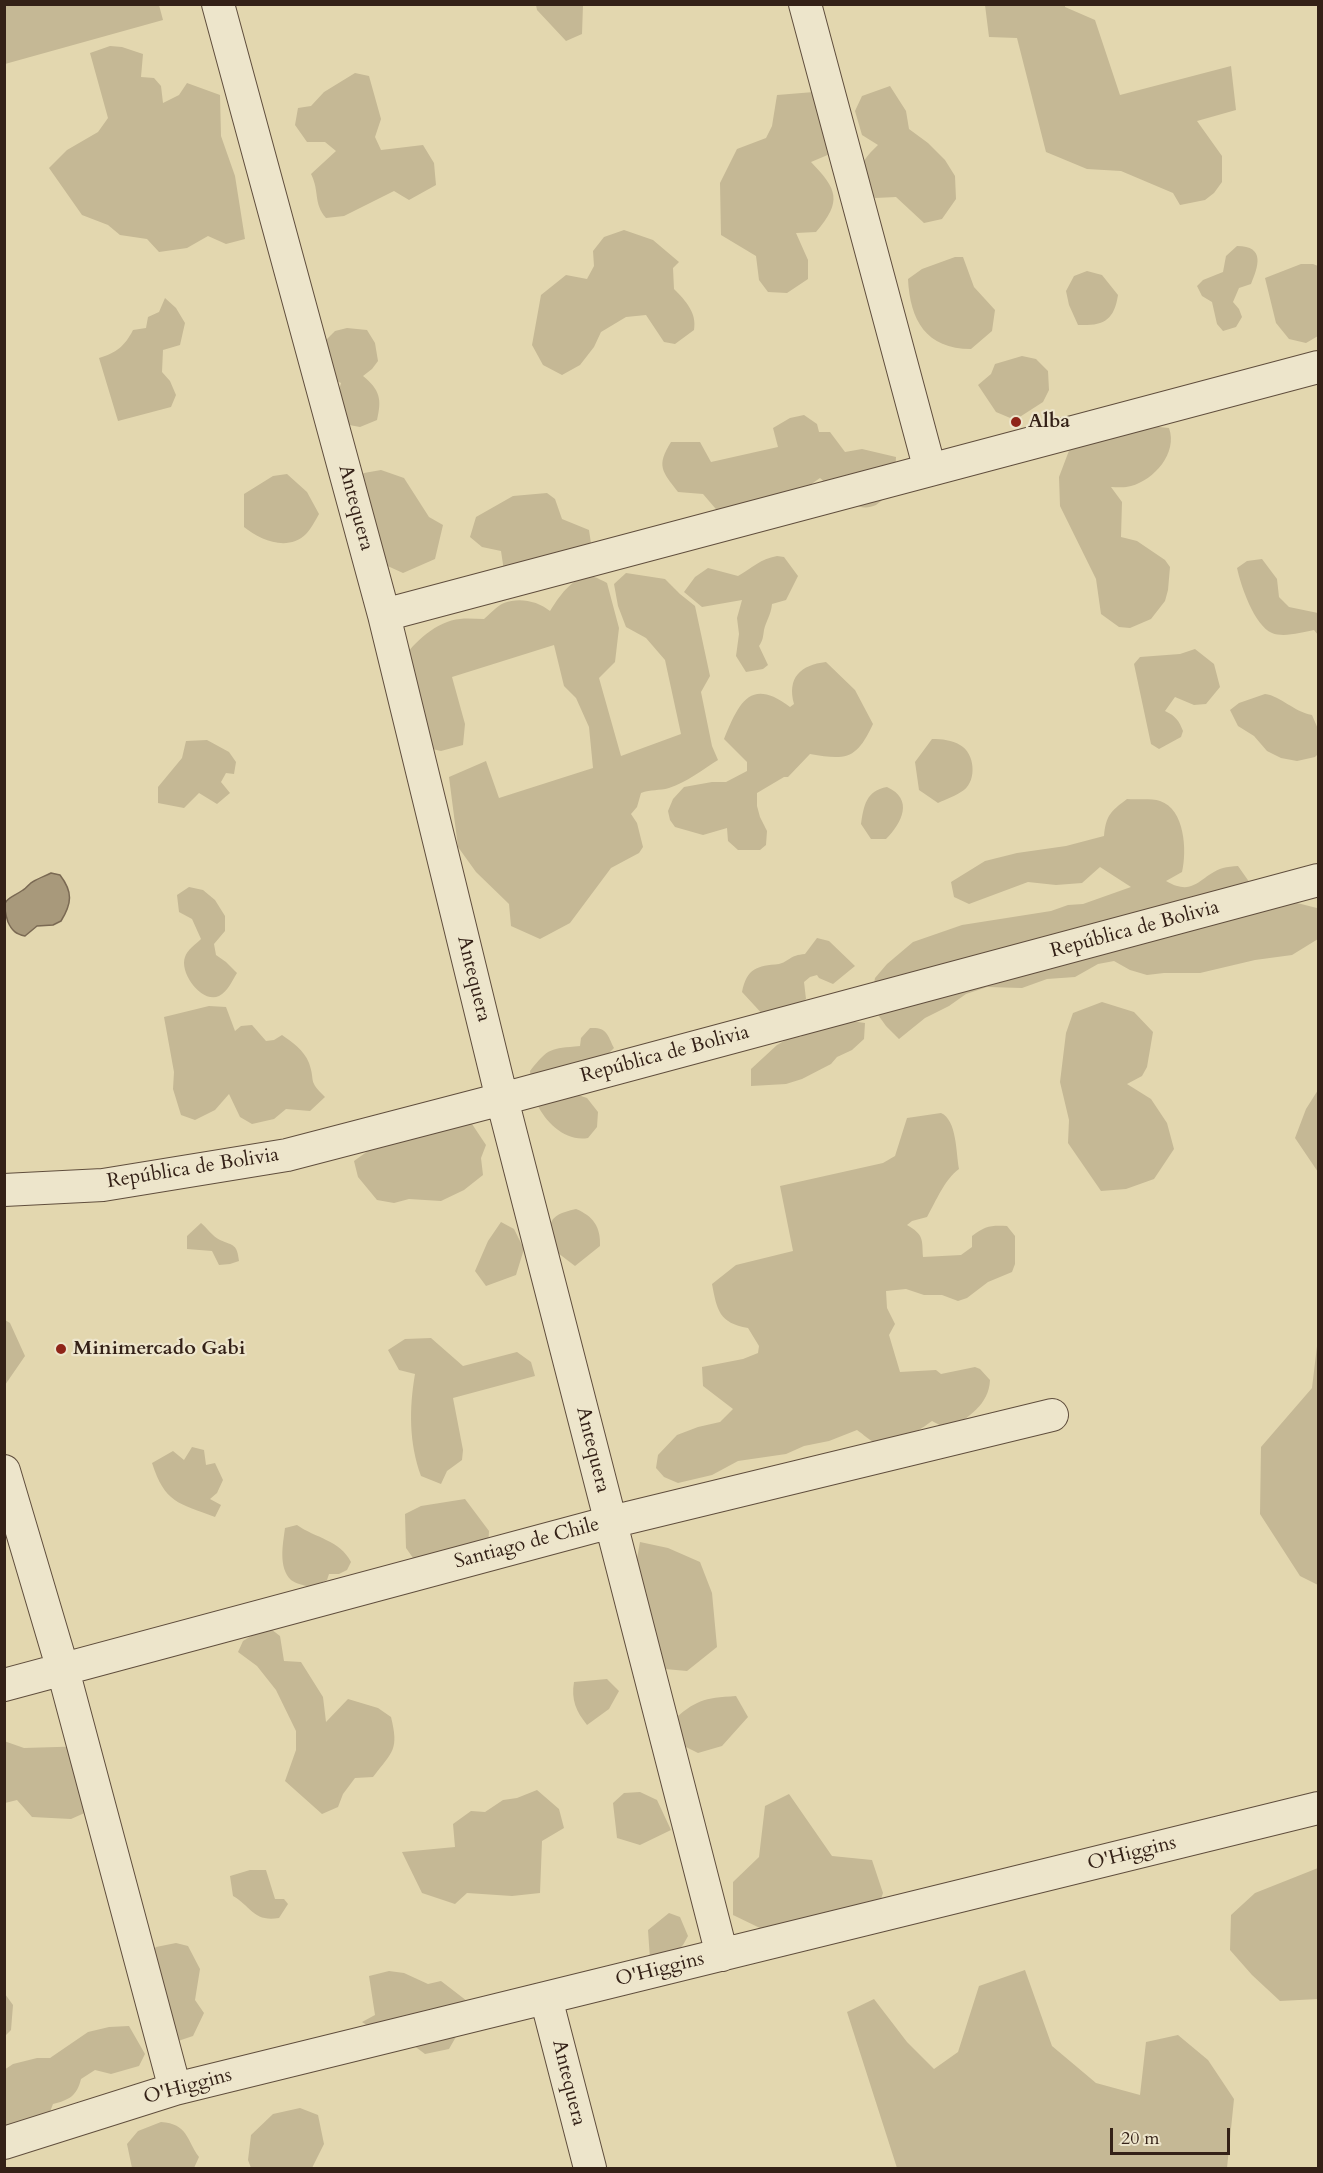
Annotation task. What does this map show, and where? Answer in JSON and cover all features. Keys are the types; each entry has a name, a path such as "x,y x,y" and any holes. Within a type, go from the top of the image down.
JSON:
{"street":[{"name":"Antequera","path":"218,4 384,615 502,1099 722,1955"},
{"path":"806,4 930,470"},
{"path":"384,615 1318,367"},
{"name":"República de Bolivia","path":"4,1190 103,1185 287,1155 1318,880"},
{"name":"Santiago de Chile","path":"4,1685 611,1522 1052,1415"},
{"path":"4,1471 63,1670 175,2090"},
{"name":"O'Higgins","path":"4,2143 175,2090 1318,1808"},
{"name":"Antequera","path":"546,1998 590,2169"}],"shaded area":[{"path":"5,4 159,5 163,20 5,64"},
{"path":"536,5 583,5 582,34 566,41 537,10"},
{"path":"985,5 1065,5 1095,20 1120,95 1231,66 1236,110 1197,121 1222,156 1222,182 1214,193 1205,200 1180,205 1173,193 1121,171 1087,169 1046,152 1017,38 989,37"},
{"path":"110,46 122,47 143,54 141,77 154,78 161,86 163,103 179,95 187,83 220,95 221,136 235,176 245,239 226,244 208,236 187,248 159,252 147,239 120,235 108,225 82,215 49,168 67,150 98,132 108,118 90,53"},
{"path":"355,73 369,76 381,119 375,137 381,150 423,145 434,163 436,185 409,200 394,191 344,216 326,218 319,207 311,174 336,151 325,142 307,142 295,125 298,108 311,106 324,92"},
{"path":"890,86 906,111 909,129 945,160 955,176 956,199 942,219 924,223 896,197 875,198 864,183 862,165 878,145 862,135 855,111 862,96"},
{"path":"814,92 837,151 811,162 827,180 831,188 833,203 825,221 816,232 796,233 808,260 808,279 787,293 768,292 759,280 756,256 721,235 720,183 737,149 766,138 772,126 777,95"},
{"path":"624,230 653,240 679,262 673,268 674,289 692,313 694,330 675,344 664,342 646,315 626,317 601,332 594,347 580,365 562,375 543,365 532,345 541,295 566,275 587,279 594,266 593,251 604,237"},
{"path":"1237,246 1252,250 1258,259 1251,284 1239,288 1233,302 1242,317 1236,327 1223,331 1217,324 1212,302 1202,296 1197,286 1203,280 1223,272 1226,256"},
{"path":"955,257 963,257 974,287 995,310 992,331 971,349 955,348 932,338 917,319 909,294 908,279 922,269"},
{"path":"1301,264 1318,266 1318,336 1306,343 1289,339 1276,323 1265,278"},
{"path":"1087,271 1102,275 1118,295 1114,311 1106,320 1101,323 1078,325 1069,305 1066,291 1074,276"},
{"path":"165,298 176,308 185,323 180,345 163,350 162,372 170,381 176,395 171,407 118,421 99,358 119,348 133,330 146,328 148,317 159,312"},
{"path":"347,328 367,330 375,343 378,361 363,376 378,395 377,420 360,427 344,424 335,404 341,383 327,376 323,343 335,331"},
{"path":"1022,356 1036,359 1048,371 1049,390 1043,402 1015,420 996,412 978,385 991,374 995,364"},
{"path":"804,415 817,424 819,432 830,432 845,452 862,449 896,457 894,489 876,505 860,507 845,500 820,478 803,490 727,522 703,494 678,492 663,468 662,463 666,450 671,442 700,442 711,462 778,447 773,428 790,418"},
{"path":"1140,425 1169,428 1170,447 1162,464 1148,478 1129,487 1111,487 1122,502 1121,537 1137,541 1165,560 1170,567 1165,601 1151,619 1130,628 1119,627 1101,614 1096,579 1060,506 1059,477 1070,448"},
{"path":"381,470 404,478 429,517 443,525 435,559 403,573 381,563 355,482 364,473"},
{"path":"287,474 307,492 319,514 308,532 299,539 283,543 266,540 244,527 244,494 273,476"},
{"path":"547,493 555,499 562,519 589,530 592,550 504,571 501,551 482,547 470,537 476,517 513,496"},
{"path":"777,556 784,557 798,576 786,600 772,604 759,646 768,665 763,669 746,672 736,656 739,634 737,618 742,600 702,607 684,592 695,577 708,568 738,576 761,562"},
{"path":"1262,559 1277,579 1279,597 1289,607 1318,613 1318,635 1314,630 1282,635 1265,629 1254,614 1237,568 1247,561"},
{"path":"626,573 665,579 695,606 710,676 701,692 712,746 718,760 676,785 641,793 637,807 631,814 637,823 643,847 639,853 611,868 570,923 540,939 511,926 509,904 476,872 458,847 449,777 486,761 499,798 593,768 589,727 576,698 564,686 554,645 452,677 465,724 463,745 441,751 428,748 402,660 413,646 443,624 460,619 484,619 501,604 516,600 534,602 550,611 562,593 573,583 586,577 594,577 607,583 619,628 615,662 599,678 621,756 681,734 665,660 646,638 626,627 618,606 614,584"},
{"path":"1195,649 1214,664 1220,687 1206,704 1194,705 1175,697 1165,711 1177,719 1183,731 1181,737 1159,749 1151,744 1134,664 1140,657 1180,654"},
{"path":"826,662 855,690 873,724 862,744 850,754 842,757 810,754 788,777 784,777 757,793 757,806 767,831 766,845 760,850 738,850 728,841 727,828 703,835 675,827 668,811 673,799 684,787 726,782 747,771 747,762 724,739 741,705 755,694 765,694 790,707 794,704 792,687 798,674 809,666"},
{"path":"1265,694 1312,715 1318,729 1318,754 1315,757 1297,761 1281,758 1267,751 1254,736 1238,726 1230,710 1239,703"},
{"path":"932,739 947,740 960,745 969,754 972,767 968,786 938,803 919,790 915,762"},
{"path":"207,740 229,752 236,762 234,774 226,773 221,782 230,793 217,804 199,793 184,808 158,803 158,787 182,758 186,741"},
{"path":"887,787 900,798 903,812 897,826 886,839 871,839 861,824 865,805 870,795"},
{"path":"1127,799 1160,801 1168,805 1179,821 1184,842 1184,863 1182,872 1166,881 1176,886 1191,886 1215,871 1238,866 1257,893 1317,908 1318,939 1292,955 1255,960 1200,973 1147,975 1130,970 1114,961 1098,964 1075,977 1047,979 1022,988 987,987 966,994 925,1018 899,1039 886,1026 876,1012 872,995 875,978 887,964 913,942 962,925 1083,904 1131,887 1100,867 1082,883 1056,885 1028,882 969,904 954,897 951,882 985,861 1017,853 1066,846 1104,836 1110,814"},
{"path":"51,873 60,875 69,892 69,903 61,921 53,925 37,926 25,936 17,933 8,922 6,901 32,882"},
{"path":"189,887 203,890 215,900 225,916 225,931 214,944 216,955 237,973 227,989 219,996 206,996 199,991 193,986 185,971 186,954 201,939 192,919 179,912 177,895"},
{"path":"817,938 829,941 855,966 833,984 817,975 810,977 804,982 806,999 794,1010 766,1018 742,992 750,973 759,967 779,964 805,954"},
{"path":"1102,1002 1134,1012 1153,1032 1147,1067 1142,1076 1127,1084 1151,1099 1167,1123 1174,1149 1154,1179 1126,1189 1101,1191 1068,1143 1069,1120 1060,1082 1066,1033 1073,1013"},
{"path":"209,1006 226,1007 235,1031 241,1026 252,1025 266,1041 274,1040 282,1035 294,1044 307,1058 314,1084 325,1097 310,1111 286,1109 274,1119 252,1124 240,1117 229,1094 215,1110 195,1120 181,1115 173,1089 174,1072 164,1017"},
{"path":"851,1021 865,1023 864,1039 852,1050 837,1057 831,1064 802,1079 786,1084 751,1086 751,1069 777,1045 791,1037 800,1037 818,1027"},
{"path":"590,1028 603,1030 614,1048 577,1086 578,1095 587,1098 598,1112 597,1127 588,1138 572,1137 558,1130 541,1111 534,1097 530,1071 546,1053 580,1046 581,1038"},
{"path":"1318,1090 1318,1172 1295,1138 1306,1109"},
{"path":"941,1113 950,1122 953,1130 959,1169 945,1184 927,1217 912,1221 907,1225 921,1238 923,1257 961,1255 972,1247 972,1236 988,1227 1007,1226 1015,1236 1015,1264 1012,1272 988,1282 967,1298 958,1301 942,1295 924,1295 906,1289 886,1291 887,1308 895,1324 889,1335 900,1372 936,1370 941,1374 975,1367 980,1369 990,1380 989,1389 982,1403 949,1430 932,1421 906,1437 884,1445 873,1442 857,1430 829,1441 804,1446 786,1454 738,1461 712,1475 678,1483 664,1477 656,1468 658,1455 677,1435 720,1422 733,1409 703,1386 702,1367 743,1359 758,1353 759,1346 748,1328 731,1323 721,1314 712,1284 736,1265 793,1251 780,1186 883,1163 895,1156 907,1118"},
{"path":"459,1123 472,1124 486,1145 481,1158 483,1175 464,1190 441,1201 409,1199 394,1203 377,1200 358,1177 354,1161 386,1138"},
{"path":"576,1209 595,1223 600,1246 575,1266 554,1250 551,1227 554,1218"},
{"path":"501,1222 514,1229 524,1249 516,1275 486,1286 475,1271 488,1241"},
{"path":"201,1223 217,1239 234,1246 239,1261 219,1265 212,1251 187,1249 187,1236"},
{"path":"5,1320 10,1323 25,1356 5,1385"},
{"path":"431,1338 463,1366 517,1352 531,1362 535,1376 453,1398 463,1450 462,1460 447,1471 441,1484 421,1476 417,1464 411,1426 415,1374 399,1370 388,1350 405,1339"},
{"path":"1317,1346 1318,1585 1300,1576 1260,1514 1261,1447 1312,1388"},
{"path":"192,1447 204,1450 206,1465 215,1463 223,1480 217,1493 210,1499 221,1505 215,1517 174,1500 162,1486 152,1463 173,1451 184,1460"},
{"path":"465,1499 489,1531 487,1564 425,1575 406,1548 405,1514 421,1506"},
{"path":"297,1525 340,1549 351,1562 347,1570 339,1574 329,1574 327,1580 310,1587 291,1580 284,1569 283,1541 285,1528"},
{"path":"640,1542 668,1548 700,1562 712,1593 717,1647 687,1671 665,1669 633,1581"},
{"path":"267,1626 280,1636 284,1661 301,1662 323,1697 326,1722 348,1699 378,1708 391,1717 394,1744 390,1755 373,1777 355,1778 343,1794 338,1807 322,1814 285,1781 296,1750 296,1731 276,1690 257,1666 238,1652 243,1641"},
{"path":"607,1679 619,1691 609,1709 587,1725 575,1705 574,1682"},
{"path":"736,1696 748,1717 722,1746 698,1753 672,1740 671,1722 687,1709 708,1699"},
{"path":"4,1741 24,1748 90,1746 89,1811 71,1819 32,1817 17,1800 5,1803"},
{"path":"537,1790 559,1809 564,1828 542,1841 540,1893 512,1896 467,1893 455,1904 422,1893 402,1852 455,1847 453,1824 471,1811 485,1812 503,1800 517,1798"},
{"path":"640,1792 657,1800 671,1830 640,1845 617,1838 613,1803 624,1793"},
{"path":"789,1794 832,1856 872,1860 883,1893 874,1920 762,1929 733,1915 733,1882 759,1857 765,1806"},
{"path":"1318,1868 1318,1999 1280,2001 1230,1950 1231,1915 1255,1893"},
{"path":"250,1870 266,1870 275,1899 284,1899 288,1904 279,1918 270,1919 258,1916 233,1896 230,1876"},
{"path":"669,1913 680,1917 688,1936 670,1959 650,1959 648,1930"},
{"path":"176,1943 188,1946 200,1969 195,2000 204,2013 193,2036 166,2045 137,1969 156,1947"},
{"path":"1025,1970 1052,2046 1096,2083 1140,2095 1146,2042 1178,2035 1208,2060 1234,2099 1227,2168 897,2168 847,2012 874,1999 907,2042 934,2069 958,2052 979,1986"},
{"path":"389,1971 404,1973 428,1984 441,1981 467,2001 461,2028 449,2049 425,2054 397,2033 376,2031 362,2022 375,2015 369,1976"},
{"path":"5,1994 13,2005 11,2030 5,2036"},
{"path":"129,2026 145,2054 139,2066 111,2074 95,2070 81,2079 72,2096 53,2104 45,2125 5,2131 4,2070 13,2064 37,2058 50,2058 88,2032 109,2027"},
{"path":"300,2108 318,2115 324,2144 312,2168 251,2168 248,2160 251,2135 273,2114"},
{"path":"161,2122 176,2126 185,2134 199,2157 194,2168 132,2168 127,2144 138,2131"}],"place":[{"name":"Alba","path":"1016,422"},
{"name":"Minimercado Gabi","path":"61,1349"}]}
